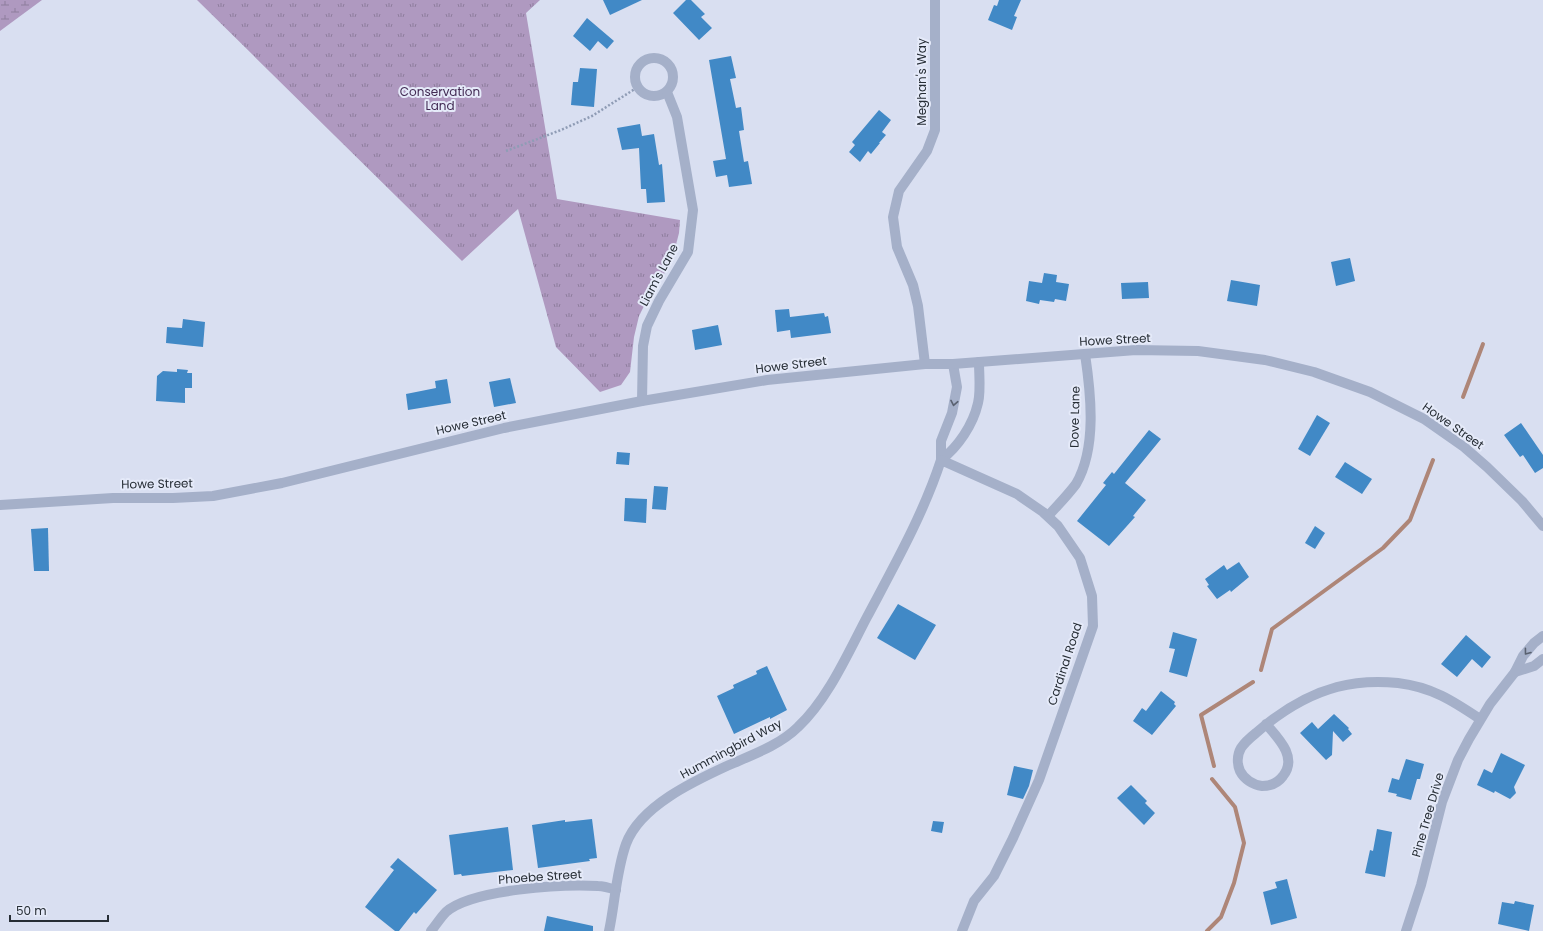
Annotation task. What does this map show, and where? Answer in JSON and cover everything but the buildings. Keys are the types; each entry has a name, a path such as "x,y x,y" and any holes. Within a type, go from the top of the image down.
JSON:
{"street":[{"name":"Meghan's Way","path":"925,364 918,306 913,285 897,247 893,217 899,191 927,151 935,130 935,0"},
{"path":"647,59 659,59 669,65 672,70 672,82 666,92 661,95 648,95 642,92 638,87 635,74 637,68 647,59"},
{"name":"Liam's Lane","path":"642,401 644,346 647,326 659,301 688,252 693,210 677,117 666,92"},
{"name":"Howe Street","path":"0,505 112,498 173,498 213,496 282,483 504,428 642,401 767,380 925,364 953,364 1136,350 1198,351 1265,360 1314,372 1370,392 1424,419 1464,448 1512,490 1543,526"},
{"name":"Dove Lane","path":"1048,516 1075,484 1085,465 1089,448 1090,404 1085,354"},
{"name":"Hummingbird Way","path":"941,460 957,444 968,427 975,411 978,402 979,362"},
{"name":"Hummingbird Way","path":"609,931 626,845 631,834 640,821 656,804 720,769 757,753 781,740 798,728 816,707 851,648 907,542 935,478 941,460 941,441 952,414 957,387 953,364"},
{"name":"Cardinal Road","path":"941,460 1017,494 1048,516 1058,526 1080,558 1092,596 1092,626 1039,780 994,876 974,901 962,931"},
{"name":"Pine Tree Drive","path":"1406,931 1421,885 1442,802 1458,760 1480,719 1515,672 1523,656 1534,643 1543,636"},
{"path":"1515,672 1534,666 1543,659"},
{"path":"1266,724 1285,748 1289,758 1282,778 1273,784 1263,786 1252,783 1244,777 1239,768 1238,757 1244,743 1266,724 1301,701 1320,692 1338,686 1377,682 1398,683 1438,693 1480,719"},
{"name":"Phoebe Street","path":"431,931 446,912 464,901 498,892 599,886 616,890"}],"path":[{"path":"506,151 561,130 592,116 638,87"}],"green space":[{"path":"0,0 42,0 0,31"},
{"name":"Conservation Land","path":"197,0 540,0 526,13 557,199 680,220 679,233 671,264 651,292 639,316 634,337 630,372 621,385 600,392 556,347 518,209 462,261"}],"waterway":[{"path":"1463,397 1483,344"},
{"path":"1261,670 1272,629 1383,548 1410,520 1433,460"},
{"path":"1214,766 1201,715 1253,682"},
{"path":"1207,931 1221,917 1234,883 1244,843 1235,807 1212,779"}]}
